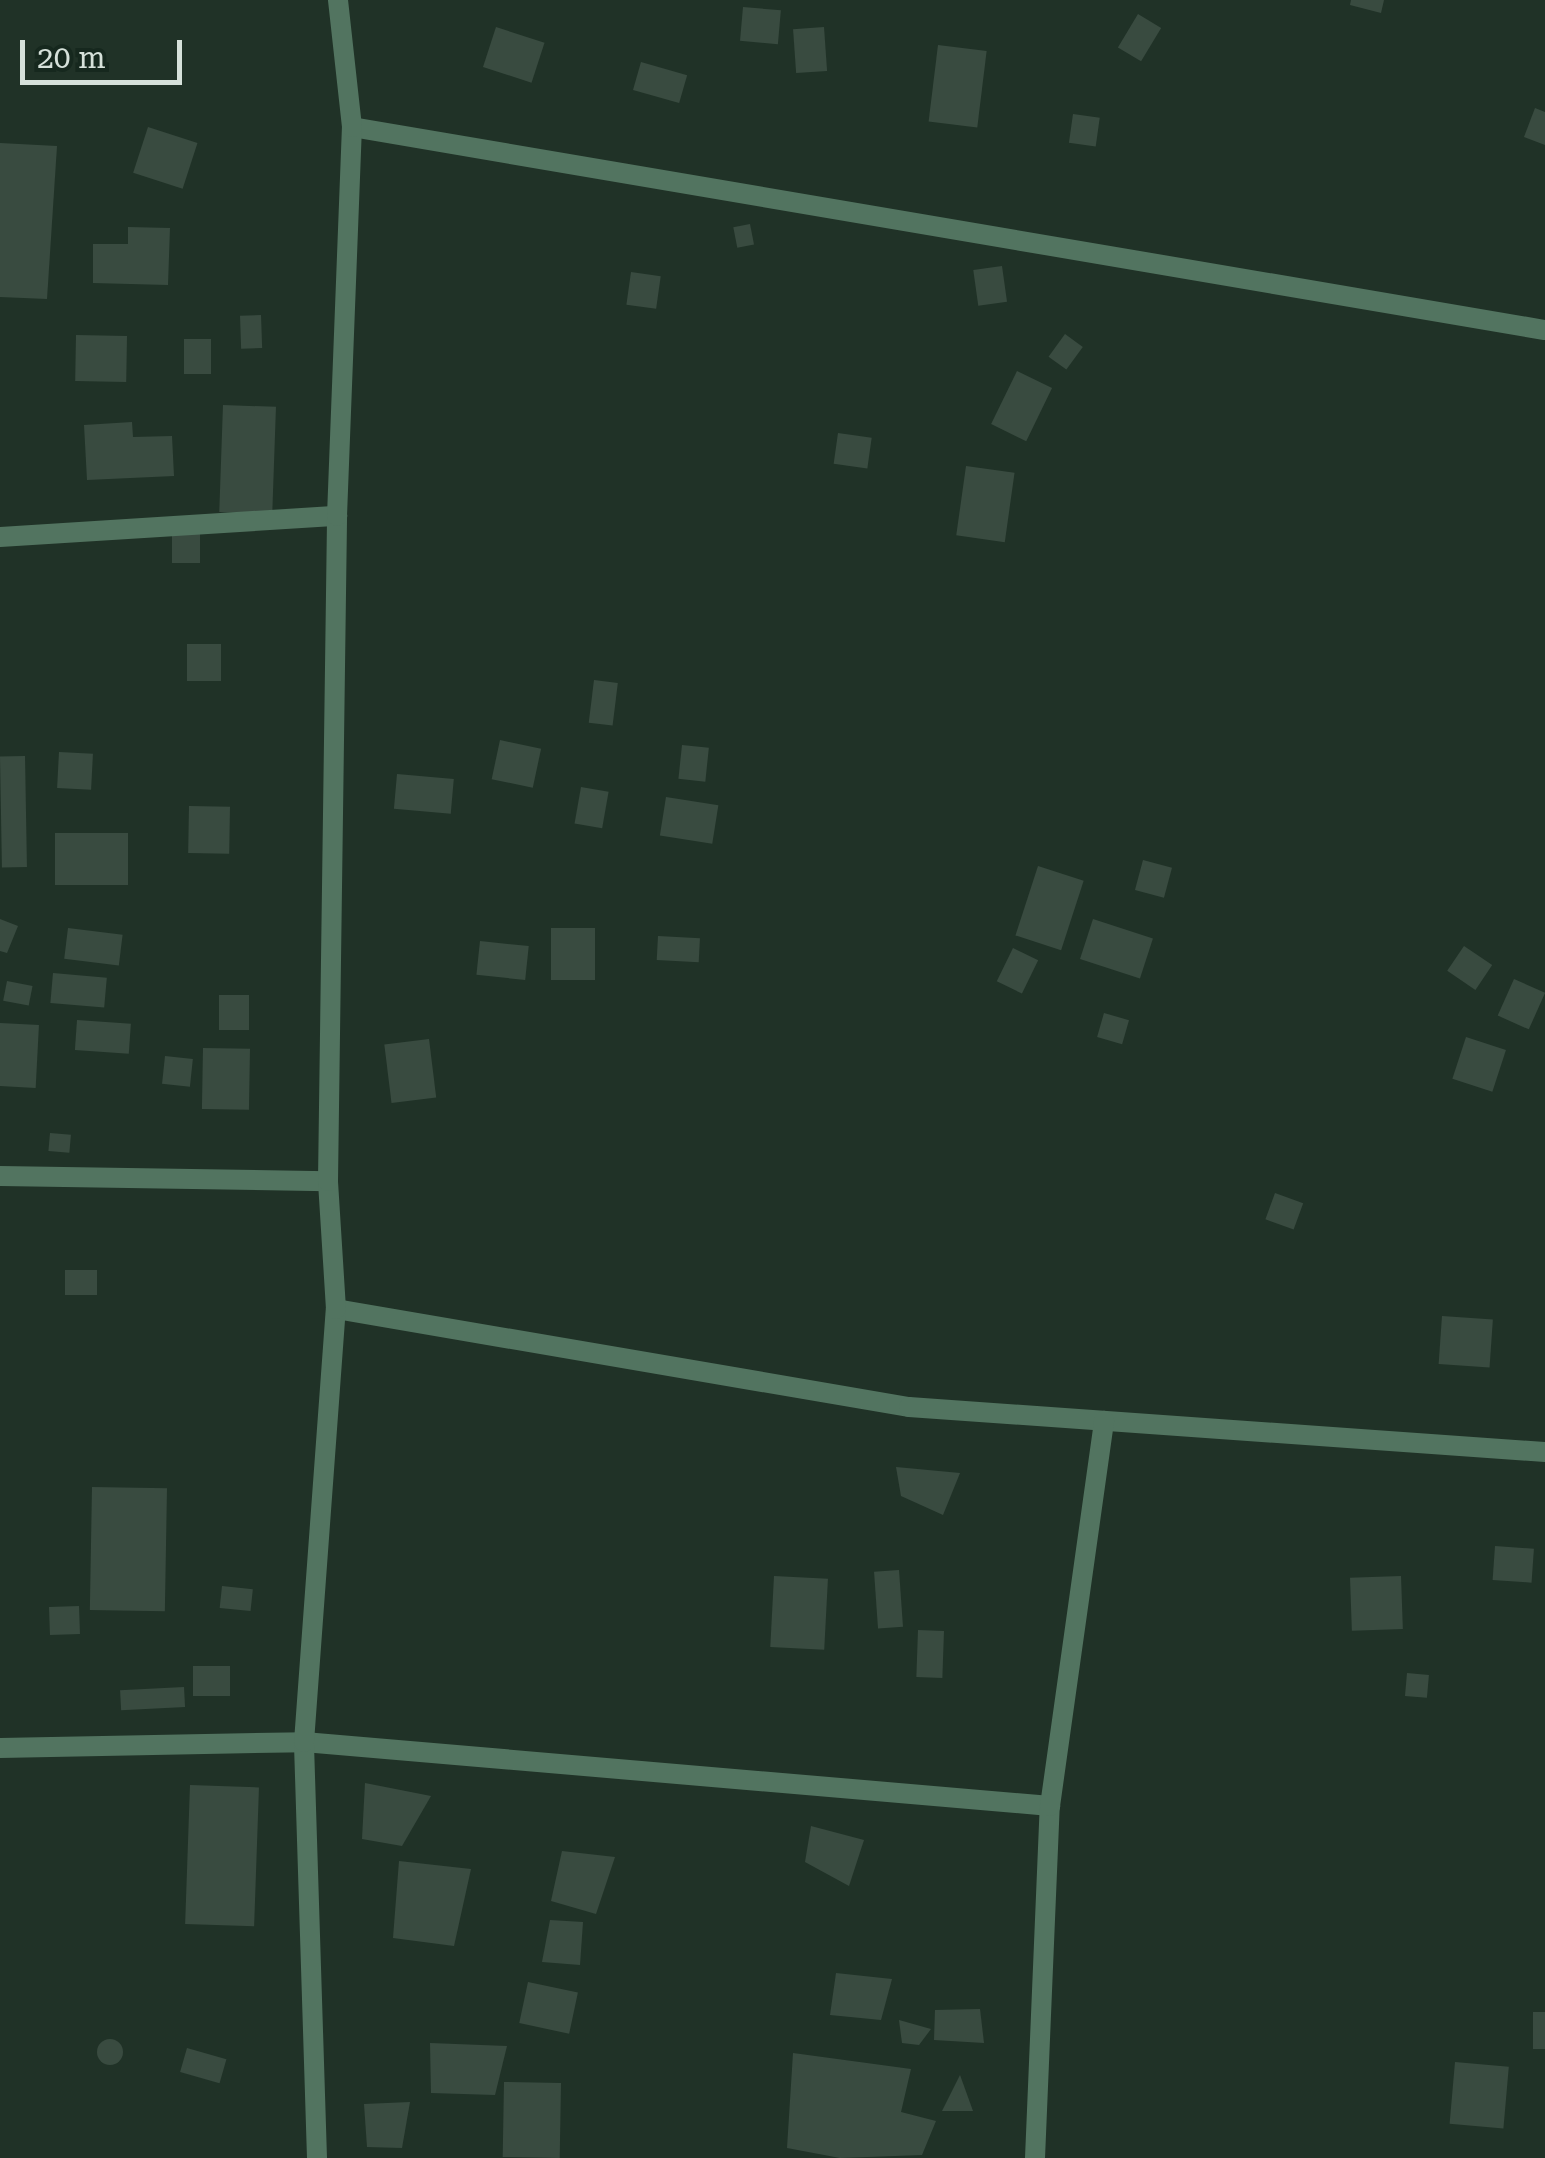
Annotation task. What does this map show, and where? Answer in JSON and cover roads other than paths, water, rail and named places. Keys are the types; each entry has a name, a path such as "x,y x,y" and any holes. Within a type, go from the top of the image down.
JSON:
{"street":[{"path":"317,2158 304,1742 336,1309 328,1181 337,516 352,127 338,0"},
{"path":"352,127 1545,330"},
{"path":"0,537 337,516"},
{"path":"0,1176 328,1181"},
{"path":"336,1309 909,1407 1545,1452"},
{"path":"1035,2158 1050,1806 1104,1421"},
{"path":"0,1748 304,1742 1050,1806"}]}
